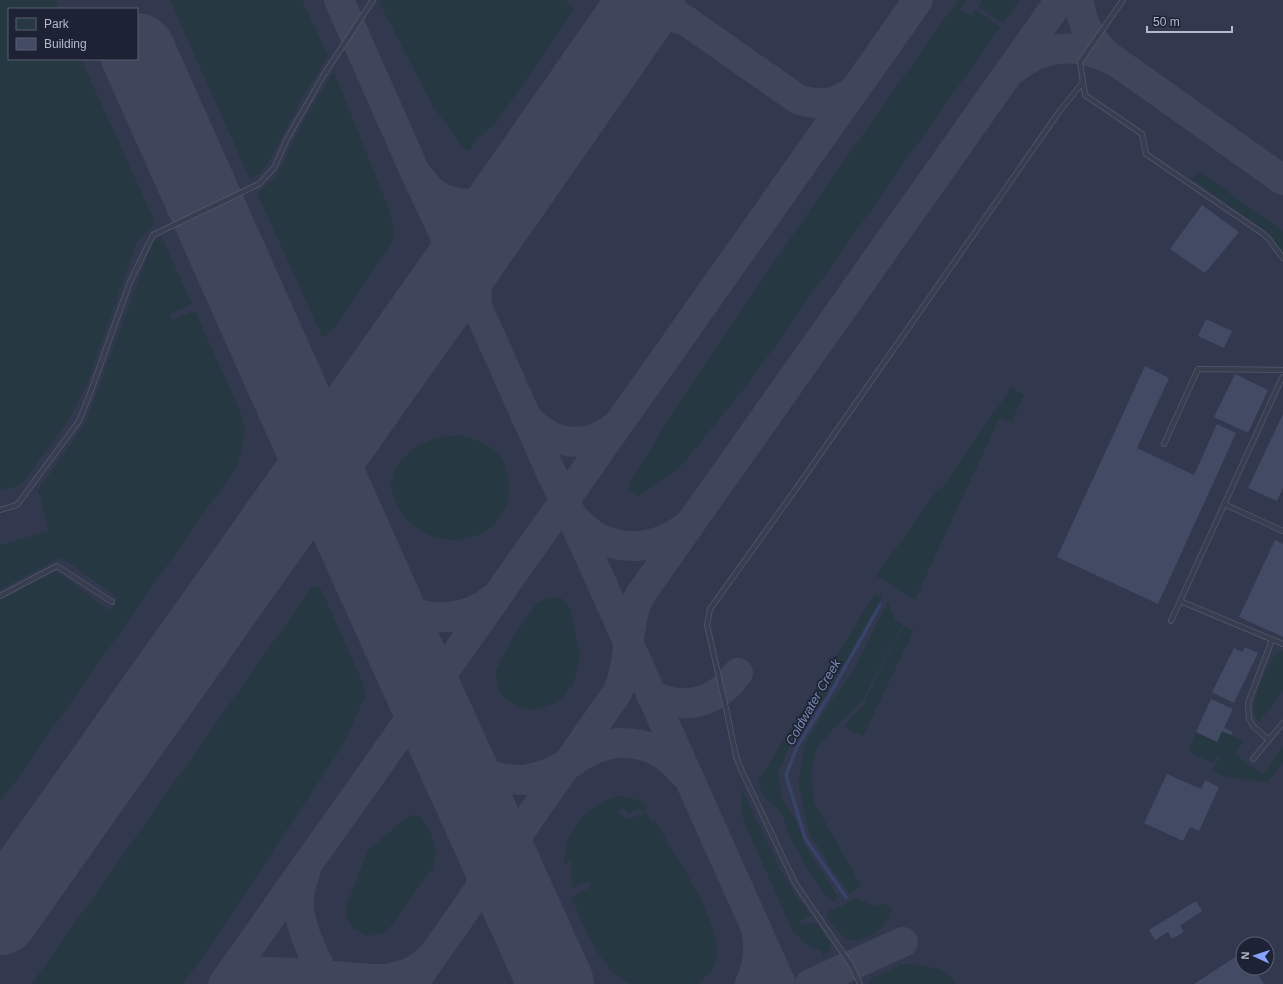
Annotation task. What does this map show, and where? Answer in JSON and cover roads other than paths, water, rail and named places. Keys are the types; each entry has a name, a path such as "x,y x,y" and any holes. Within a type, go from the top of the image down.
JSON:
{"lane":[{"path":"0,510 17,505 79,421 130,282 153,235 259,184 274,168 287,139 323,76 373,0"},
{"path":"1123,0 1080,62 1085,95 1142,134 1146,154 1262,233 1268,238 1283,258"},
{"path":"860,984 851,965 795,883 757,806 736,756 707,625 710,608 803,479 1055,118 1083,82"},
{"path":"1164,444 1198,369 1283,370"},
{"path":"1171,622 1283,377"},
{"path":"1224,504 1283,531"},
{"path":"0,596 57,566 112,602"},
{"path":"1180,601 1283,644"},
{"path":"1269,740 1254,727 1249,719 1248,703 1272,640"},
{"path":"1253,759 1283,723"}],"waterway":[{"name":"Coldwater Creek","path":"846,897 805,838 786,775 797,747 830,694 880,605"}]}
